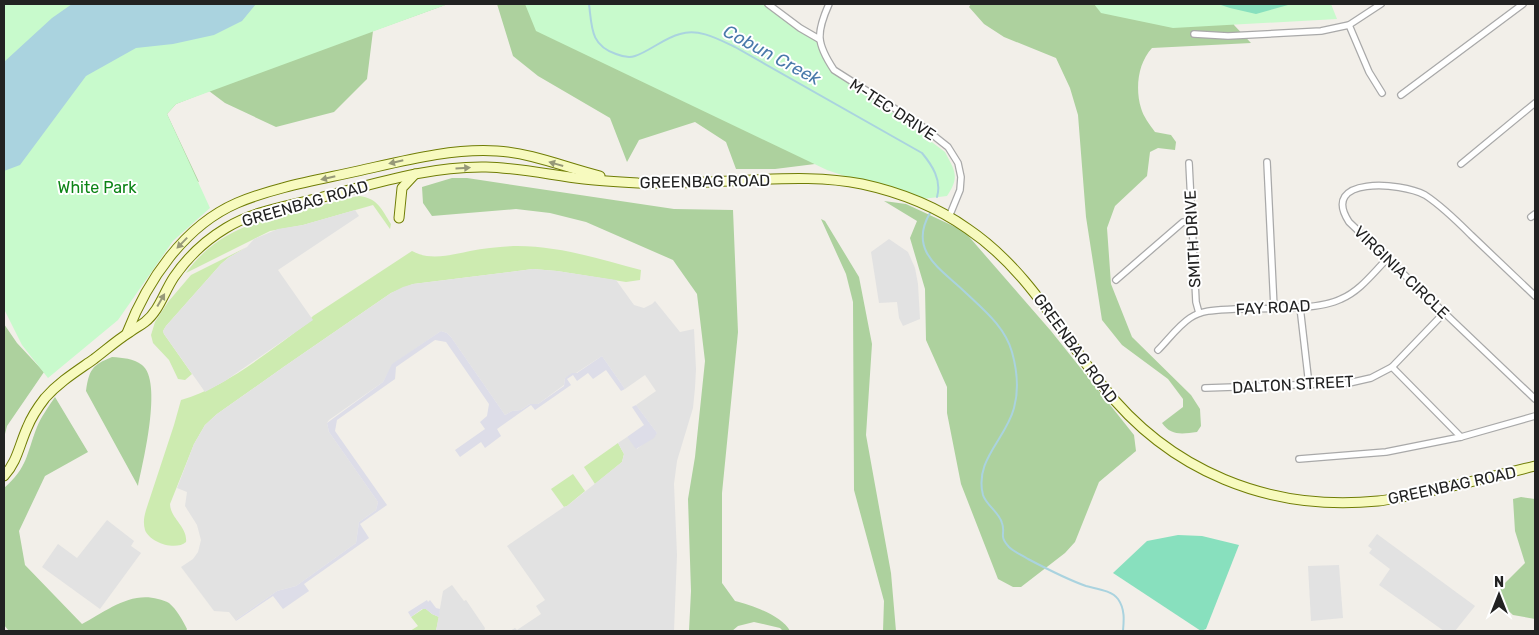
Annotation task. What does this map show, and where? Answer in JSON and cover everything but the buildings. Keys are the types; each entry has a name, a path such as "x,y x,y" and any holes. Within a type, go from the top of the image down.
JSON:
{"main road":[{"name":"GREENBAG ROAD","path":"127,333 155,278 179,246 209,219 236,203 255,196 412,159 443,154 487,151 512,153 620,182"},
{"name":"GREENBAG ROAD","path":"4,476 12,467 27,427 43,400 56,386 127,333 147,321 156,310 175,276 212,236 230,225 259,214 416,173 483,167 512,168 620,182 676,183 789,179 837,181 861,184 888,191 929,206 986,242 1006,259 1048,309 1100,382 1133,421 1152,438 1178,456 1222,479 1248,489 1314,502 1381,501 1535,466"},
{"path":"398,218 402,188 416,173"}],"street":[{"path":"768,4 800,28 819,38 829,4"},
{"path":"1194,34 1228,36 1321,31 1349,25 1381,4"},
{"path":"1401,96 1523,4"},
{"path":"1349,25 1370,72 1382,93"},
{"name":"M-TEC DRIVE","path":"819,38 834,70 918,124 940,140 952,153 958,162 960,190 949,217"},
{"path":"1461,164 1535,104"},
{"path":"1267,162 1274,308"},
{"name":"SMITH DRIVE","path":"1189,163 1196,302 1199,314"},
{"name":"VIRGINIA CIRCLE","path":"1535,296 1451,216 1423,194 1404,187 1388,185 1364,186 1350,192 1344,199 1342,207 1349,222 1535,399"},
{"path":"1116,280 1183,222 1191,222"},
{"name":"FAY ROAD","path":"1158,350 1184,324 1199,314 1216,310 1328,304 1348,296 1358,289 1387,259"},
{"path":"1300,307 1309,385"},
{"name":"DALTON STREET","path":"1206,388 1349,383 1371,378 1392,367 1444,313"},
{"path":"1392,367 1461,437"},
{"path":"1299,459 1386,452 1461,437 1535,416"}],"green space":[{"name":"White Park","path":"4,4 448,4 176,104 167,114 210,208 173,241 118,320 48,378 22,345 4,309"},
{"path":"448,4 373,31 367,79 334,112 276,127 225,103 209,91 176,104 167,114 199,182 48,130"},
{"path":"497,4 639,4 815,164 775,169 736,169 726,142 695,122 639,140 627,162 610,118 538,76 513,56"},
{"path":"525,4 770,4 819,39 828,60 844,76 945,152 955,174 954,184 947,196 914,200 827,170 536,31"},
{"path":"971,4 1218,4 1230,8 1234,25 1251,43 1152,48 1147,54 1141,68 1138,84 1141,108 1155,132 1171,135 1176,142 1175,150 1158,148 1150,152 1147,176 1115,206 1107,228 1111,284 1132,337 1191,395 1200,409 1201,426 1197,432 1177,433 1165,427 1162,423 1183,407 1183,399 1168,379 1122,345 1102,320 1086,217 1078,115 1070,88 1056,58 1004,37 984,24 969,7"},
{"path":"1094,4 1331,4 1337,19 1173,28 1101,13"},
{"path":"1218,4 1288,4 1288,5 1256,14"},
{"path":"452,178 467,178 674,209 733,210 738,332 722,493 722,583 735,601 758,608 774,616 790,631 783,631 780,628 754,622 738,626 732,631 689,631 691,591 688,499 695,457 705,361 697,294 673,260 586,222 550,213 516,209 432,216 423,203 422,187"},
{"path":"359,196 371,199 379,206 391,224 390,229 373,205 303,225 270,231 186,273 198,258 212,246 240,229 272,218"},
{"path":"884,201 906,204 964,231 1051,331 1134,435 1136,451 1099,482 1075,542 1065,553 1021,587 1013,587 998,579 961,484 947,413 947,387 926,340 925,289 910,238 917,221"},
{"path":"821,219 825,221 859,277 872,344 866,435 891,573 896,631 883,631 884,601 854,490 853,302 846,274"},
{"path":"513,246 562,250 609,261 641,270 640,280 626,282 533,269 413,284 391,293 217,414 205,425 194,444 170,504 173,514 182,527 186,542 182,545 170,546 152,539 148,535 144,525 145,513 181,400 215,386 249,366 312,320 313,316 412,251 426,256 441,256"},
{"path":"247,247 221,264 163,331 192,374 185,380 178,379 169,360 153,343 151,335 155,322 168,302 191,275"},
{"path":"4,324 17,343 44,372 7,426 4,438"},
{"path":"112,357 124,358 142,365 148,374 151,387 150,423 138,486 86,391 90,373 93,369"},
{"path":"55,397 88,452 45,476 19,531 25,565 82,624 118,604 128,600 148,597 169,603 181,618 187,629 186,631 9,631 4,625 4,488 18,474 22,467 39,423"},
{"path":"618,443 624,454 622,462 595,484 584,467"},
{"path":"573,474 585,491 564,507 551,489"},
{"path":"1521,497 1535,499 1535,619 1513,615 1501,604 1499,596 1500,588 1525,563 1515,531 1513,499"},
{"path":"1178,535 1202,536 1239,545 1206,629 1201,631 1113,573 1147,541"},
{"path":"423,609 439,617 436,631 410,631 418,626 411,617"}],"shaded area":[{"path":"355,210 359,216 278,270 313,320 225,381 205,392 164,334 163,331 166,326 221,264 247,247 254,239 278,229 303,225"},
{"path":"889,239 908,252 915,268 918,284 920,319 903,326 899,318 897,302 879,303 871,252"},
{"path":"533,269 616,280 634,305 644,308 655,301 680,332 694,329 696,369 693,408 677,461 674,484 677,555 674,631 510,631 515,628 517,630 541,614 536,606 545,600 507,546 567,506 622,462 624,454 618,443 627,437 637,449 657,433 636,405 656,391 645,375 625,389 602,356 565,378 564,385 538,404 530,404 521,410 512,411 505,415 451,337 441,331 393,364 383,382 327,423 329,432 378,502 376,510 359,522 356,543 296,586 277,591 236,621 229,612 214,611 181,567 193,559 198,552 201,540 197,525 185,506 187,492 177,488 194,444 205,425 217,414 285,366 391,293 403,287 413,284"},
{"path":"441,331 451,337 505,415 512,411 521,410 530,404 538,404 564,386 565,378 572,373 577,373 602,356 625,389 621,391 606,370 593,379 588,373 577,381 573,375 567,379 571,385 535,410 531,405 497,429 501,436 485,448 481,442 460,457 455,450 485,429 480,422 487,416 489,404 446,342 435,340 396,367 395,379 337,420 335,431 387,505 360,524 369,538 304,584 309,591 283,609 273,596 236,621 277,591 296,586 356,543 359,522 376,510 378,502 329,432 327,423 383,382 392,364"},
{"path":"636,405 657,433 654,438 636,449 627,437 644,425 632,407"},
{"path":"107,520 134,541 131,546 141,553 100,609 42,567 58,544 77,558"},
{"path":"1377,534 1475,606 1455,631 1444,631 1379,585 1390,569 1369,553 1372,549 1368,546"},
{"path":"1339,565 1343,618 1311,621 1308,566"},
{"path":"452,585 464,601 466,600 485,628 484,631 436,631 443,591"},
{"path":"427,600 428,602 430,600 436,608 440,609 439,617 426,609 422,609 411,617 408,612"}],"water":[{"path":"72,4 256,4 242,21 214,35 173,44 136,48 86,76 20,165 4,171 4,62 52,18"}],"waterway":[{"name":"Cobun Creek","path":"589,4 592,28 597,40 607,50 620,55 635,56 668,38 694,32 708,35 735,47 922,153 937,179 937,197"},
{"name":"Cobun Creek","path":"930,213 924,227 923,239 925,249 938,268 980,306 999,327 1009,343 1015,366 1017,380 1016,401 1005,430 992,450 983,471 981,482 983,495 998,515 1003,527 1004,540 1011,549 1064,577 1115,596 1123,611 1123,631"}]}
